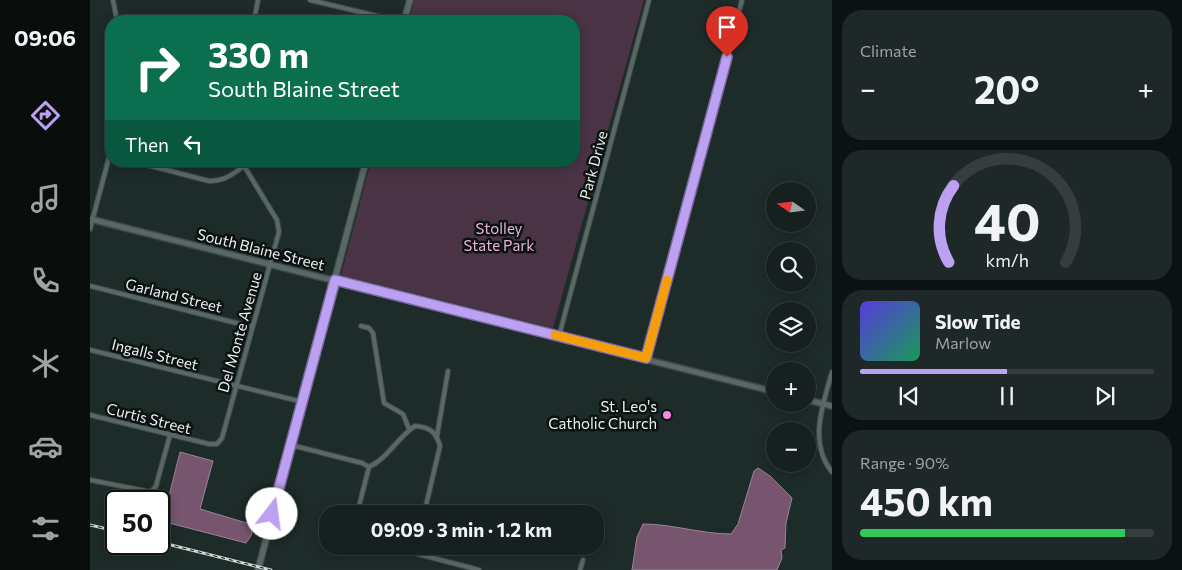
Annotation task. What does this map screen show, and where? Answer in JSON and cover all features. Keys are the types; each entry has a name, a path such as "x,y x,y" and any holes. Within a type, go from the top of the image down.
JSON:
{"main road":[{"path":"406,15 410,0"},
{"path":"258,570 364,167"}],"street":[{"path":"113,0 116,15"},
{"path":"255,15 258,0"},
{"path":"310,0 373,15"},
{"name":"Park Drive","path":"559,336 648,0"},
{"path":"646,358 742,0"},
{"path":"90,230 91,219 108,167"},
{"path":"155,167 208,181 219,181 228,177 239,167"},
{"name":"Del Monte Avenue","path":"204,443 217,444 222,438 280,232 277,220 245,167"},
{"name":"South Blaine Street","path":"91,219 766,390"},
{"name":"Garland Street","path":"90,286 252,327"},
{"path":"361,326 369,328 372,333 384,404 402,414 409,429"},
{"name":"Ingalls Street","path":"90,350 303,402"},
{"path":"426,505 440,446 437,436 448,371"},
{"path":"832,372 819,424 819,440 827,466 832,472"},
{"path":"816,402 832,406"},
{"name":"Curtis Street","path":"90,415 204,443"},
{"path":"359,505 369,467 381,461 400,436 415,426 423,427 437,436"},
{"path":"90,480 143,492 151,492 156,486 170,435"},
{"path":"291,445 362,463 369,467"},
{"path":"423,555 479,570"},
{"path":"580,570 583,560"}],"green space":[{"name":"Stolley State Park","path":"414,0 644,0 553,328 341,275 369,167 580,167 580,15 410,15"}],"shaded area":[{"path":"180,452 213,461 200,509 250,524 252,534 246,543 170,523 170,492"},
{"path":"758,468 770,476 792,498 786,523 785,548 781,550 782,558 777,570 632,570 637,537 643,524 731,534 738,524 754,471"}],"railway":[{"path":"90,525 105,528"},
{"path":"170,545 271,570"}],"slow traffic":[{"path":"555,335 646,358 667,280"}],"place":[{"name":"St. Leo's Catholic Church","path":"667,415"}],"route":[{"path":"272,514 335,280 646,358 727,57"}]}
